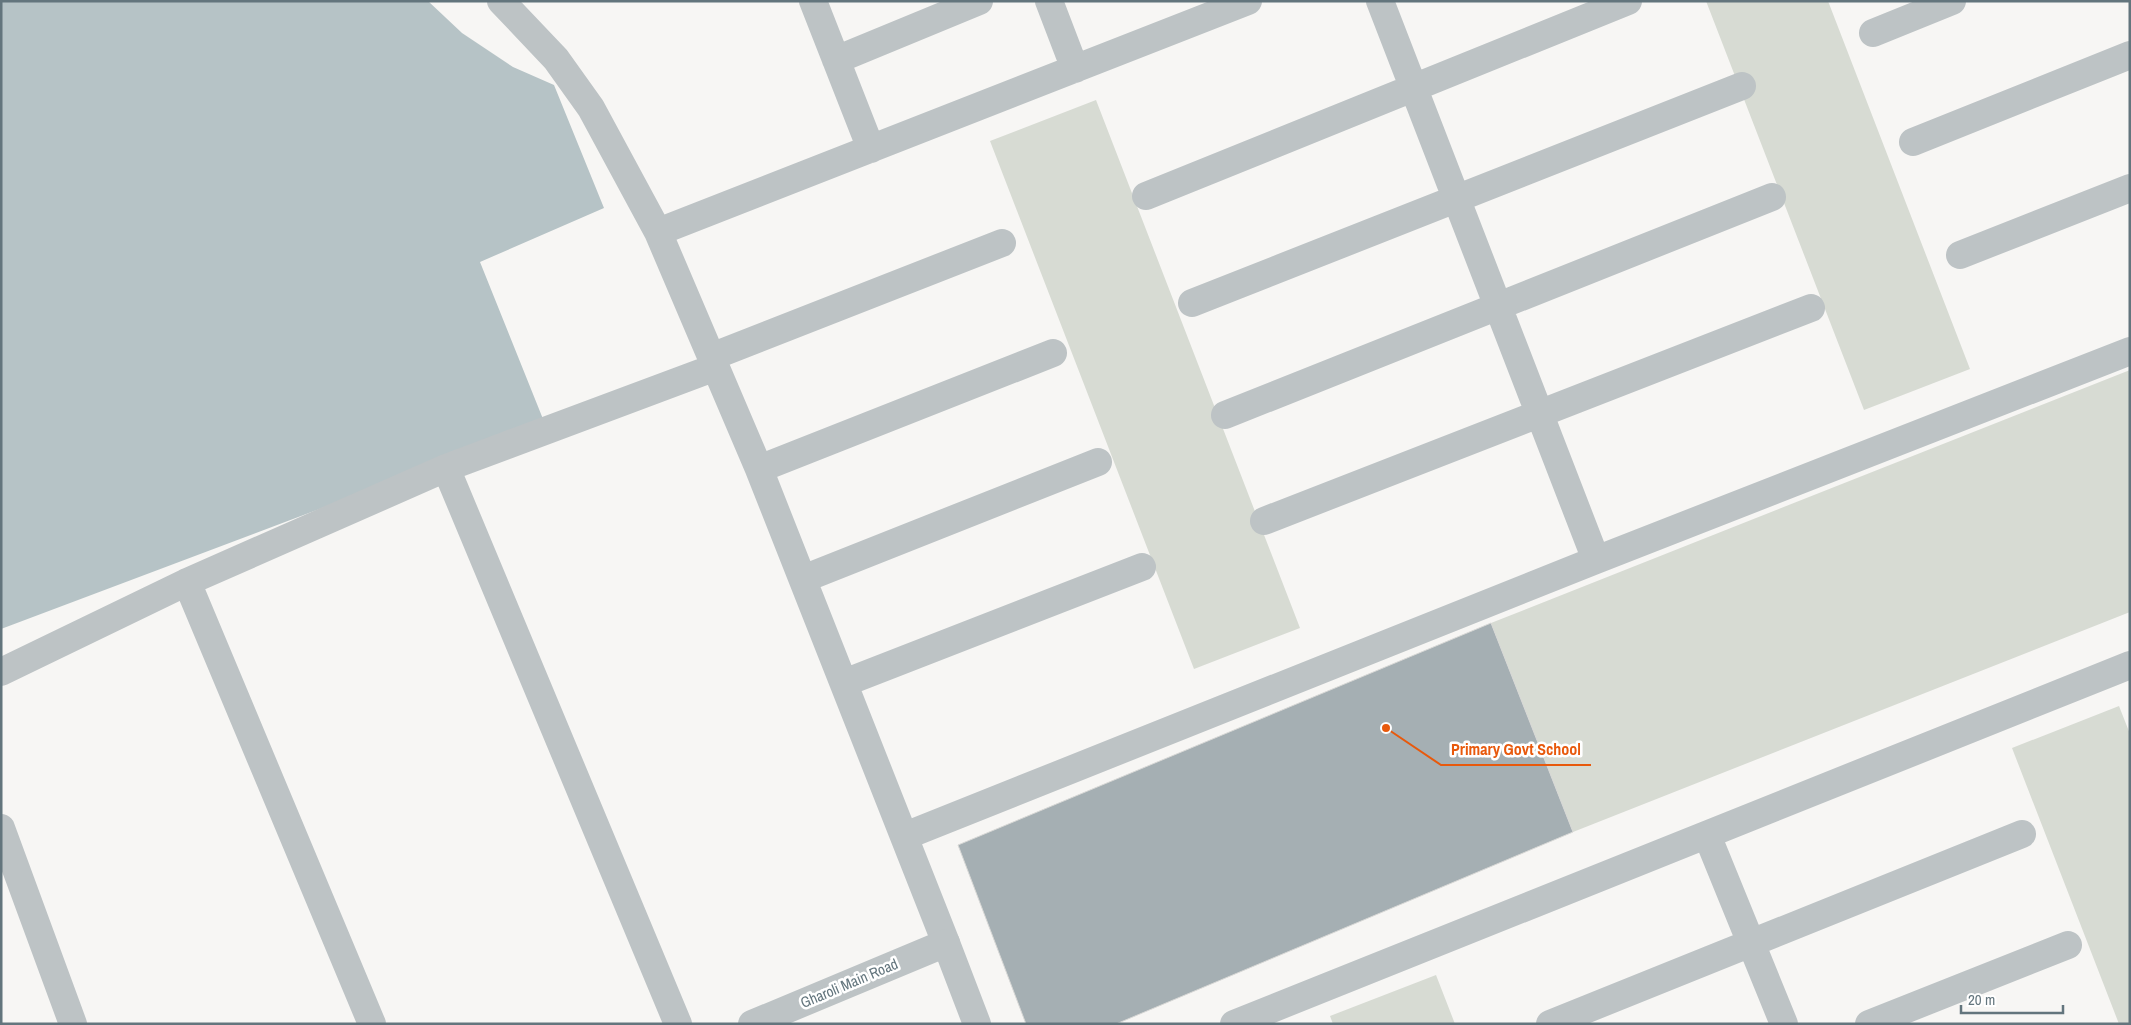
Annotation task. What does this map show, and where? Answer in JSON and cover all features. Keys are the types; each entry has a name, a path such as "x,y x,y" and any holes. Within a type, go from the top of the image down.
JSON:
{"street":[{"path":"500,1 556,59 591,108 658,232 759,469 905,836 977,1024"},
{"path":"813,1 871,149"},
{"path":"836,60 979,1"},
{"path":"1049,1 1075,70"},
{"path":"658,232 1248,1"},
{"path":"1380,1 1596,560"},
{"path":"1146,196 1628,1"},
{"path":"1873,32 1952,1"},
{"path":"1912,142 2130,55"},
{"path":"1192,303 1742,86"},
{"path":"1960,255 2130,188"},
{"path":"1225,415 1772,197"},
{"path":"1,672 188,582 446,468 714,362 1002,243"},
{"path":"1264,521 1811,308"},
{"path":"905,836 1596,560 2130,351"},
{"path":"759,469 1053,353"},
{"path":"803,579 1098,462"},
{"path":"446,468 678,1024"},
{"path":"844,683 1142,567"},
{"path":"188,582 372,1024"},
{"path":"1234,1024 2130,665"},
{"path":"1,828 73,1024"},
{"path":"1550,1024 2022,834"},
{"path":"1707,835 1784,1024"},
{"name":"Gharoli Main Road","path":"752,1024 946,942"},
{"path":"1869,1024 2068,946"}],"shaded area":[{"path":"1,1 428,1 462,33 513,67 554,85 604,208 480,262 545,424 1,629"},
{"path":"1706,1 1828,1 1970,369 1864,410"},
{"path":"1096,100 1300,628 1194,669 990,141"},
{"path":"2130,370 2130,612 1573,832 1491,623"},
{"path":"2119,706 2130,734 2130,1024 2119,1024 2012,748"},
{"path":"1436,975 1455,1024 1333,1024 1330,1016"}],"building":[{"path":"1491,623 1573,832 1116,1024 1026,1024 958,845"}],"place":[{"name":"Primary Govt School","path":"1386,728"}]}
